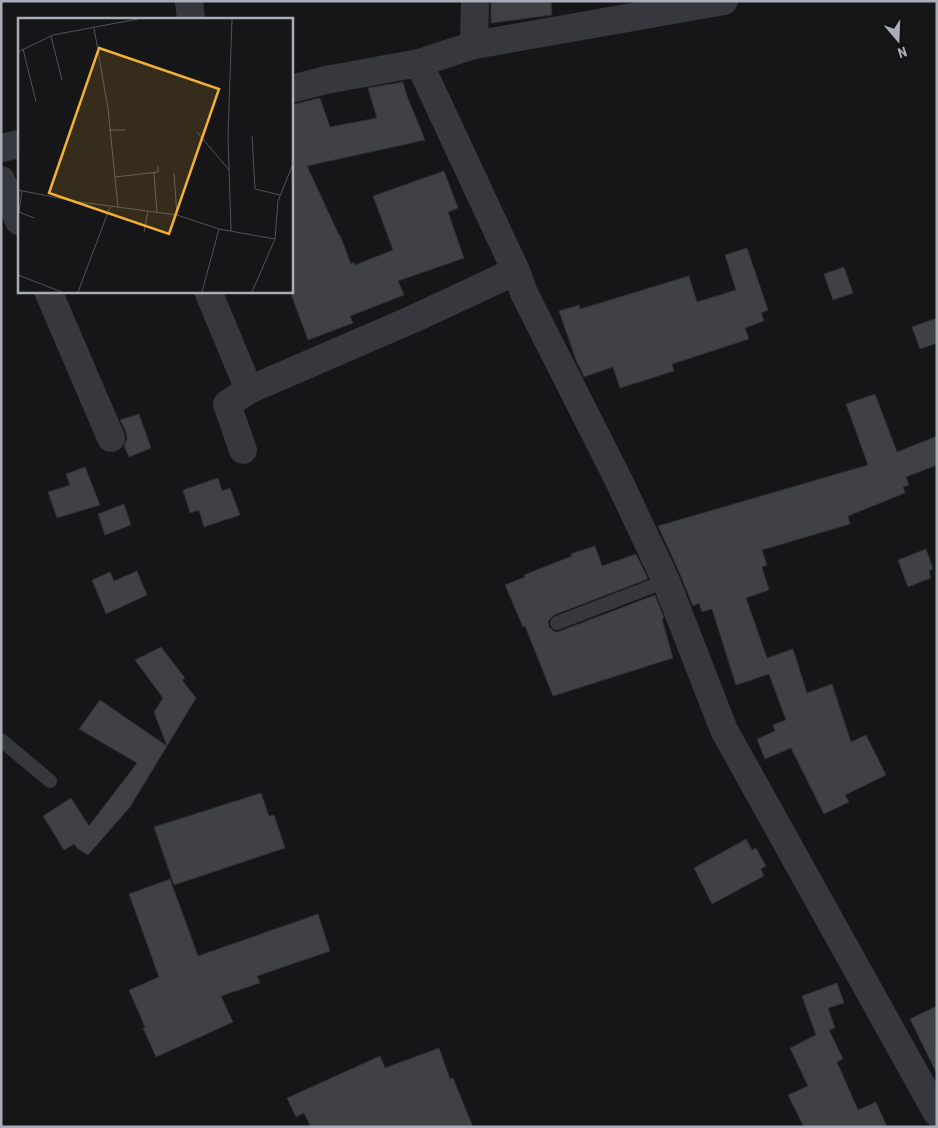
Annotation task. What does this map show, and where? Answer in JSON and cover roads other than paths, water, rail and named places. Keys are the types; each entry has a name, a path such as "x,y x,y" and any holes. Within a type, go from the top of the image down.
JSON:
{"street":[{"path":"189,1 191,18"},
{"path":"474,45 475,1"},
{"path":"292,89 326,80 418,63 474,45 724,1"},
{"path":"418,63 516,270 524,293 615,473 666,581 724,730 937,1113"},
{"path":"1,148 18,144"},
{"path":"1,180 18,219"},
{"path":"243,450 227,404 250,390 413,319 516,270"},
{"path":"48,292 110,438"},
{"path":"208,292 250,390"}],"lane":[{"path":"557,623 666,581"},
{"path":"1,740 50,781"}]}
